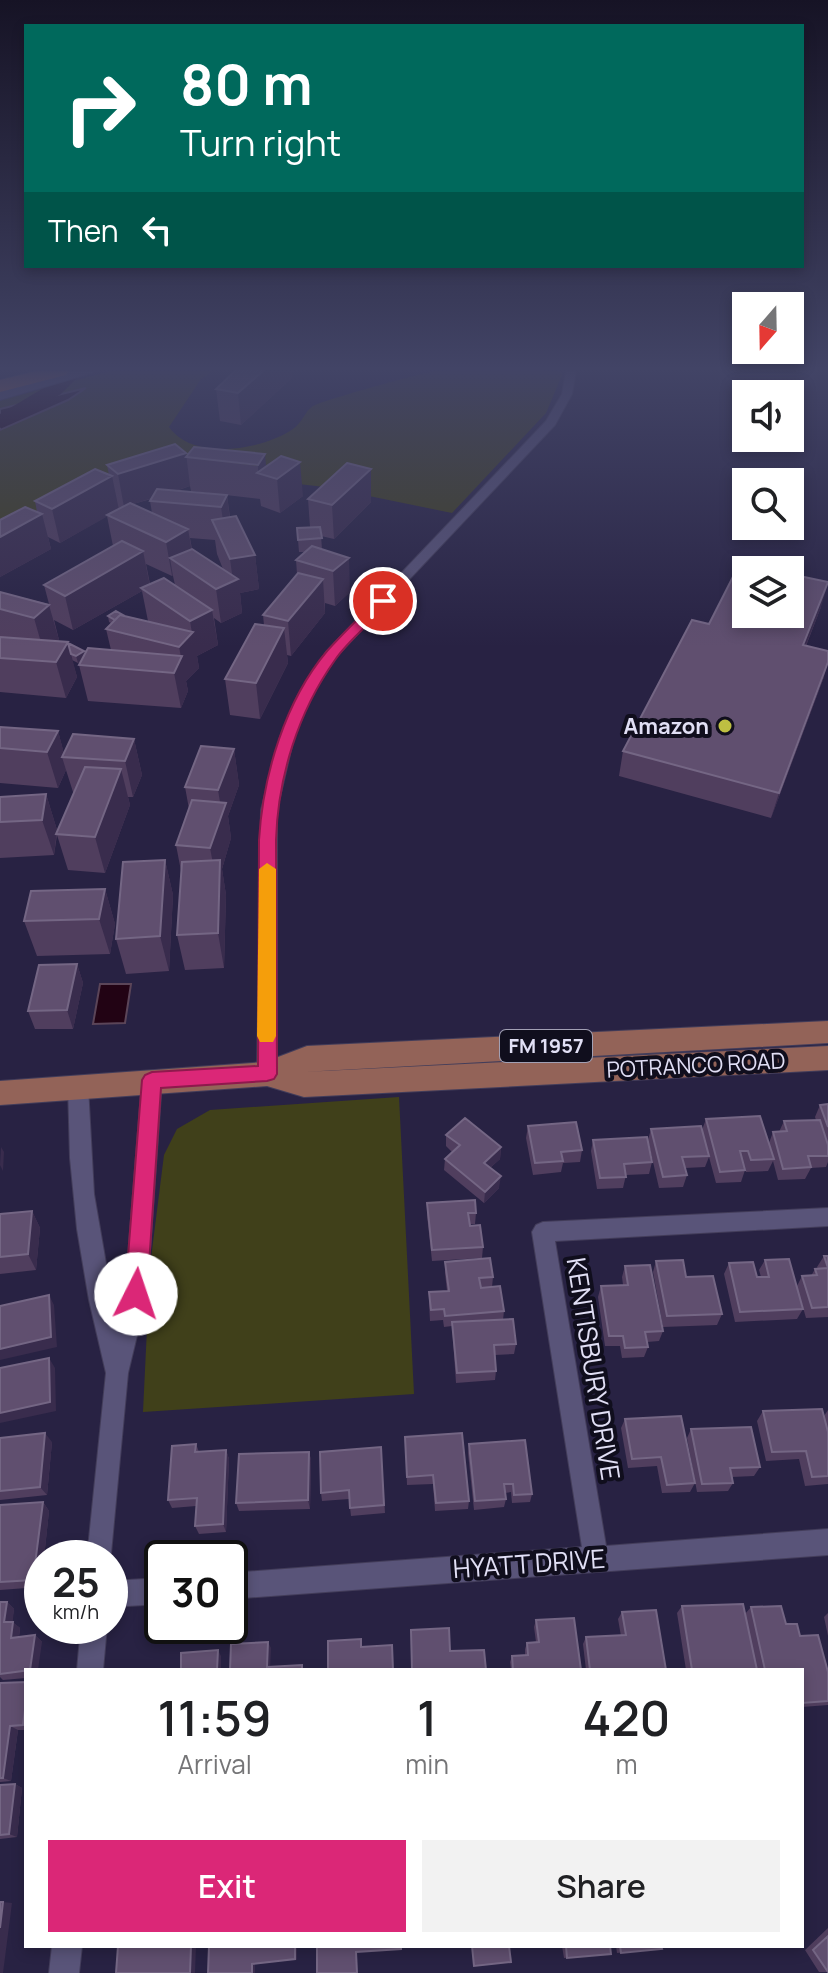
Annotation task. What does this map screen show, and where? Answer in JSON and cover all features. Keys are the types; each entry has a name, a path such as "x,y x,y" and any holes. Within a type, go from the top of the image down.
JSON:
{"main road":[{"name":"POTRANCO ROAD","path":"267,1074 307,1058 828,1032"},
{"name":"POTRANCO ROAD","path":"267,1074 304,1085 828,1058"},
{"name":"FM 1957","path":"0,1093 267,1074"}],"street":[{"path":"267,1074 269,810 287,737 305,695 331,655 513,463"},
{"path":"102,1540 117,1373 136,1294 152,1080"},
{"path":"78,1086 77,1147 98,1299 117,1373"},
{"name":"KENTISBURY DRIVE","path":"596,1559 543,1232 828,1217"},
{"name":"HYATT DRIVE","path":"248,1585 828,1542"},
{"path":"90,1668 92,1644"},
{"path":"64,1973 67,1948"}],"shaded area":[{"path":"0,463 499,463 452,513 325,487 148,467 0,553"},
{"path":"100,984 131,984 125,1023 93,1024"},
{"path":"399,1097 414,1394 143,1412 150,1266 164,1155 177,1129 210,1110"}],"building":[{"path":"113,463 153,463 118,474 107,465"},
{"path":"271,463 299,463 277,479 257,473"},
{"path":"347,463 371,469 332,505 308,499"},
{"path":"95,469 112,476 52,509 35,501"},
{"path":"157,489 227,495 221,507 150,501"},
{"path":"130,503 188,529 166,542 107,515"},
{"path":"25,507 42,514 0,537 0,520"},
{"path":"236,516 255,555 230,559 212,520"},
{"path":"320,527 322,538 298,540 297,528"},
{"path":"122,541 143,551 65,596 44,585"},
{"path":"312,546 349,558 333,571 296,560"},
{"path":"192,549 238,579 216,589 170,558"},
{"path":"298,573 323,579 288,621 263,615"},
{"name":"Amazon","path":"804,577 828,582 803,645 828,651 828,662 779,793 623,751 692,620 709,624 732,579 732,628 804,628"},
{"path":"164,578 212,610 190,621 141,588"},
{"path":"0,592 49,605 34,618 0,609"},
{"path":"116,611 125,616 120,615 115,620 108,616"},
{"path":"120,615 193,632 179,647 106,629"},
{"path":"255,624 284,628 256,683 225,679"},
{"path":"0,637 68,642 56,662 0,658"},
{"path":"68,643 84,651 76,656 71,654"},
{"path":"88,648 182,656 174,673 79,665"},
{"path":"0,727 58,731 47,752 0,748"},
{"path":"73,734 134,739 125,761 62,757"},
{"path":"201,746 234,749 218,790 185,787"},
{"path":"85,767 121,769 95,837 56,834"},
{"path":"46,794 42,820 0,822 0,797"},
{"path":"192,800 226,803 210,848 176,845"},
{"path":"165,860 160,936 116,939 123,862"},
{"path":"220,860 218,933 177,935 182,862"},
{"path":"105,889 99,919 24,921 31,891"},
{"path":"77,964 67,1010 28,1011 39,965"},
{"path":"828,1104 828,1127 820,1105"},
{"path":"760,1116 774,1159 751,1160 748,1151 740,1151 745,1170 720,1172 706,1119"},
{"path":"465,1118 501,1147 484,1163 501,1176 485,1192 445,1159 460,1145 446,1135"},
{"path":"820,1120 828,1156 808,1156 811,1167 783,1169 773,1132 787,1131 784,1121"},
{"path":"576,1122 582,1150 561,1152 563,1161 535,1163 528,1126"},
{"path":"701,1126 709,1156 682,1157 687,1175 663,1177 651,1129"},
{"path":"647,1137 652,1162 624,1164 626,1177 600,1178 593,1140"},
{"path":"475,1200 476,1213 468,1213 470,1226 480,1225 483,1247 432,1250 427,1203"},
{"path":"32,1211 28,1254 0,1257 0,1214"},
{"path":"490,1258 493,1277 479,1278 481,1288 500,1286 504,1311 445,1316 444,1309 431,1310 429,1292 449,1291 445,1262"},
{"path":"789,1259 803,1309 740,1312 729,1263 753,1262 757,1277 769,1277 765,1260"},
{"path":"683,1260 686,1277 713,1276 722,1314 667,1316 656,1261"},
{"path":"650,1265 663,1331 645,1332 648,1347 625,1348 623,1336 609,1336 601,1286 628,1285 625,1266"},
{"path":"828,1268 828,1307 812,1308 802,1276 817,1275 815,1269"},
{"path":"49,1295 51,1337 0,1349 0,1306"},
{"path":"513,1319 516,1344 494,1345 496,1371 457,1373 452,1322"},
{"path":"49,1358 50,1402 0,1413 0,1368"},
{"path":"822,1409 828,1432 828,1476 812,1477 806,1451 772,1452 763,1411"},
{"path":"681,1416 695,1483 667,1485 661,1457 632,1459 625,1419"},
{"path":"751,1427 760,1467 730,1468 733,1483 702,1484 691,1429"},
{"path":"45,1433 40,1487 0,1491 0,1438"},
{"path":"462,1433 469,1501 436,1503 433,1475 407,1477 405,1437"},
{"path":"525,1440 532,1494 514,1495 513,1484 504,1484 506,1499 475,1501 469,1444"},
{"path":"196,1444 195,1452 226,1450 223,1524 195,1526 197,1498 168,1500 172,1446"},
{"path":"381,1447 384,1505 350,1508 349,1490 321,1493 320,1452"},
{"path":"309,1452 308,1500 236,1503 239,1454"},
{"path":"43,1502 38,1540 24,1540 24,1581 0,1582 0,1505"},
{"path":"0,1602 7,1602 4,1622 13,1622 11,1638 24,1636 24,1644 34,1644 30,1668 24,1668 24,1671 0,1674"},
{"path":"743,1604 757,1668 692,1668 682,1606"},
{"path":"781,1606 786,1624 797,1624 800,1636 818,1635 828,1672 828,1701 804,1703 804,1668 765,1668 751,1607"},
{"path":"656,1610 666,1668 590,1668 586,1637 626,1635 622,1612"},
{"path":"574,1618 581,1668 513,1668 512,1656 528,1655 527,1643 539,1642 536,1620"},
{"path":"449,1628 450,1651 484,1650 486,1668 412,1668 411,1630"},
{"path":"361,1639 361,1647 392,1645 393,1668 328,1668 328,1641"},
{"path":"268,1642 267,1667 302,1665 302,1668 230,1668 231,1644"},
{"path":"218,1650 217,1668 181,1668 181,1653"},
{"path":"24,1682 23,1725 10,1726 3,1778 0,1778 0,1683"},
{"path":"15,1784 9,1834 0,1835 0,1785"},
{"path":"828,1936 828,1972 813,1950"},
{"path":"118,1948 191,1948 190,1973 116,1973"},
{"path":"209,1948 295,1948 295,1959 252,1964 252,1973 208,1973"},
{"path":"317,1948 401,1948 356,1952 357,1973 317,1973"},
{"path":"472,1948 509,1948 511,1962 474,1966"},
{"path":"566,1948 610,1948 611,1954 567,1958"},
{"path":"620,1948 662,1949 621,1953"}],"slow traffic":[{"path":"267,869 267,1036"}],"place":[{"name":"Amazon","path":"725,726"}],"route":[{"path":"136,1294 152,1080 267,1074 267,840 269,810 278,766 305,695 331,655 383,601"}]}
